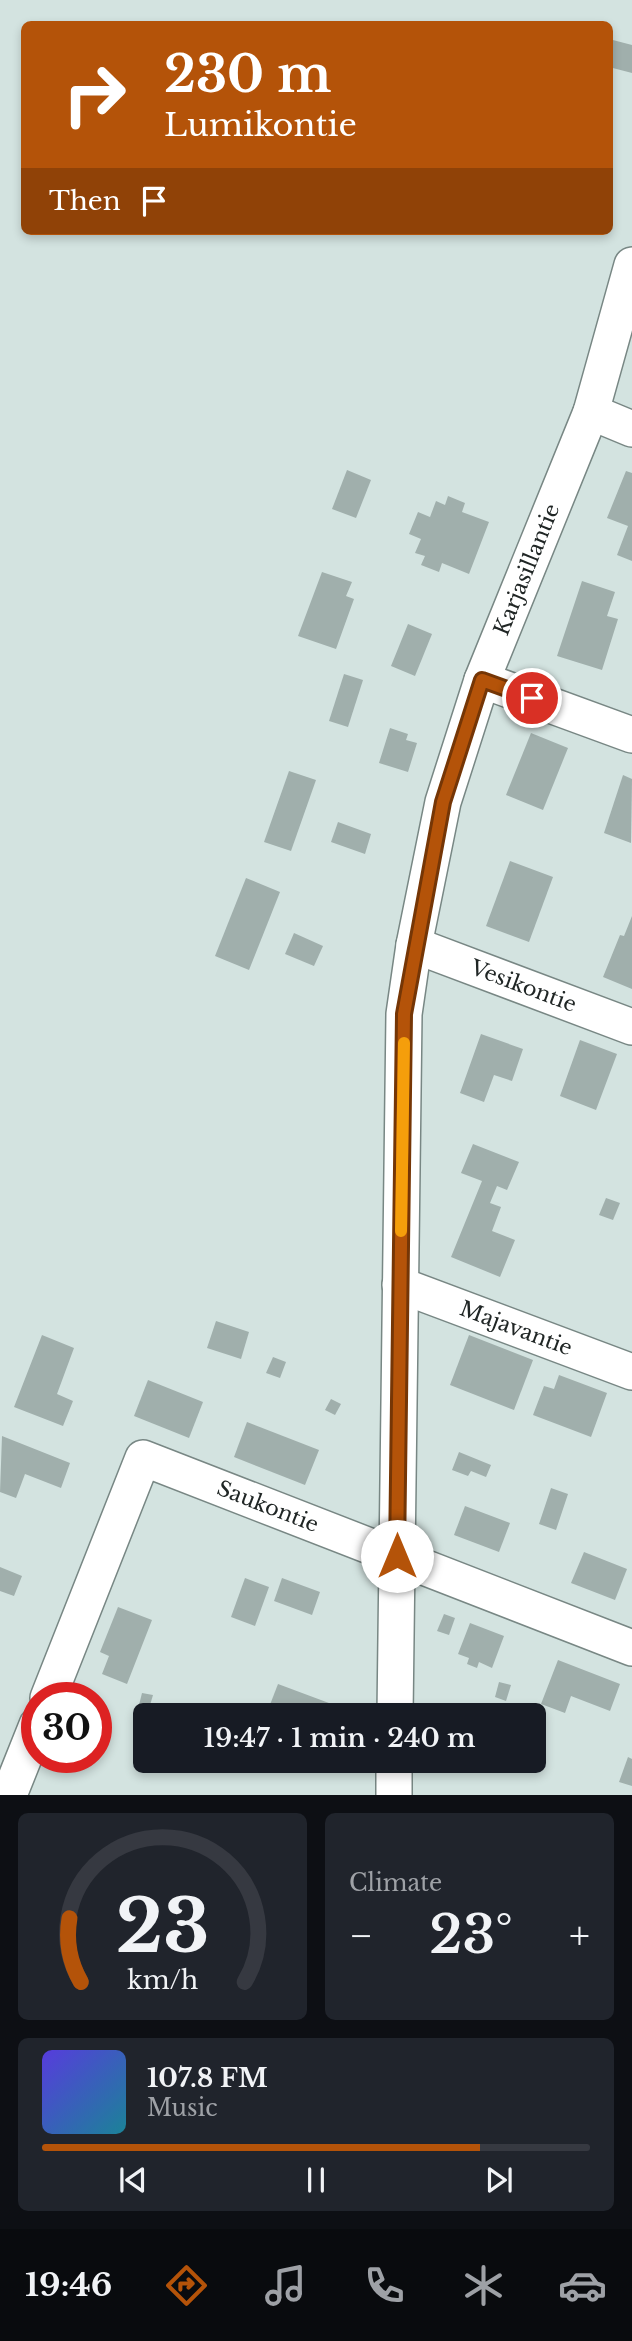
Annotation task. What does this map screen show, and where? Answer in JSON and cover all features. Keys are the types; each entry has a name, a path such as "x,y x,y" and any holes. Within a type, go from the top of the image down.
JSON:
{"street":[{"name":"Karjasillantie","path":"395,1703 404,1014 414,945 443,802 482,680 591,412 632,265"},
{"path":"591,412 632,429"},
{"path":"482,680 632,735"},
{"name":"Vesikontie","path":"414,945 632,1027"},
{"name":"Majavantie","path":"400,1285 632,1372"},
{"name":"Saukontie","path":"54,1682 143,1458 632,1648"},
{"path":"9,1795 21,1765"},
{"path":"394,1773 394,1795"}],"building":[{"path":"613,40 632,45 632,73 613,68"},
{"path":"347,470 371,480 356,518 332,509"},
{"path":"626,471 632,473 632,561 617,555 628,526 607,518"},
{"path":"448,496 465,503 462,512 489,522 469,574 442,563 439,572 421,565 425,556 415,553 421,539 409,534 418,512 430,517 436,501 445,505"},
{"path":"322,572 352,582 346,596 354,599 336,649 298,636"},
{"path":"582,581 615,592 607,616 618,619 602,670 557,656"},
{"path":"408,624 432,634 415,676 391,666"},
{"path":"344,674 363,680 348,727 329,721"},
{"path":"390,728 408,734 406,740 417,743 408,772 379,763"},
{"path":"531,733 568,748 543,810 506,795"},
{"path":"289,771 316,780 291,851 264,842"},
{"path":"623,775 632,779 631,843 604,833"},
{"path":"338,822 371,834 365,854 331,842"},
{"path":"510,861 553,877 529,942 486,926"},
{"path":"246,878 280,892 249,970 215,956"},
{"path":"632,916 632,989 603,977 620,935 624,936"},
{"path":"294,933 323,946 314,966 285,954"},
{"path":"481,1034 523,1049 512,1081 494,1075 484,1102 460,1093"},
{"path":"580,1040 617,1054 596,1110 560,1096"},
{"path":"473,1144 519,1162 507,1190 497,1186 490,1203 501,1207 492,1231 515,1240 500,1277 451,1257 482,1181 461,1173"},
{"path":"606,1198 620,1203 613,1220 599,1215"},
{"path":"216,1321 249,1332 241,1359 207,1348"},
{"path":"42,1335 74,1348 57,1394 73,1401 63,1426 14,1407"},
{"path":"469,1335 533,1360 514,1410 450,1385"},
{"path":"273,1357 286,1362 280,1378 266,1373"},
{"path":"559,1375 607,1393 591,1437 533,1415 544,1386 554,1389"},
{"path":"148,1380 203,1402 189,1438 134,1416"},
{"path":"331,1399 341,1404 335,1415 325,1410"},
{"path":"247,1422 319,1450 305,1485 234,1457"},
{"path":"2,1436 70,1463 61,1488 25,1474 16,1498 0,1492"},
{"path":"459,1452 491,1465 486,1477 471,1471 468,1476 452,1470"},
{"path":"551,1488 568,1494 556,1530 539,1524"},
{"path":"465,1506 510,1523 499,1552 454,1535"},
{"path":"584,1552 627,1569 615,1600 571,1583"},
{"path":"0,1567 22,1576 14,1596 0,1591"},
{"path":"245,1578 269,1587 255,1626 231,1617"},
{"path":"282,1578 320,1592 312,1615 274,1601"},
{"path":"118,1607 152,1620 127,1684 102,1674 109,1656 100,1652"},
{"path":"444,1614 455,1618 449,1635 437,1631"},
{"path":"470,1623 504,1636 492,1668 479,1662 477,1668 467,1664 469,1658 458,1654"},
{"path":"558,1660 620,1684 610,1711 571,1696 565,1713 541,1703"},
{"path":"499,1682 511,1685 506,1701 495,1697"},
{"path":"278,1684 329,1703 271,1703"},
{"path":"142,1693 153,1695 151,1703 140,1703"},
{"path":"628,1757 632,1759 632,1786 619,1782"}],"slow traffic":[{"path":"401,1231 404,1043"}],"route":[{"path":"397,1556 404,1014 414,945 443,802 482,680 532,698"}]}
